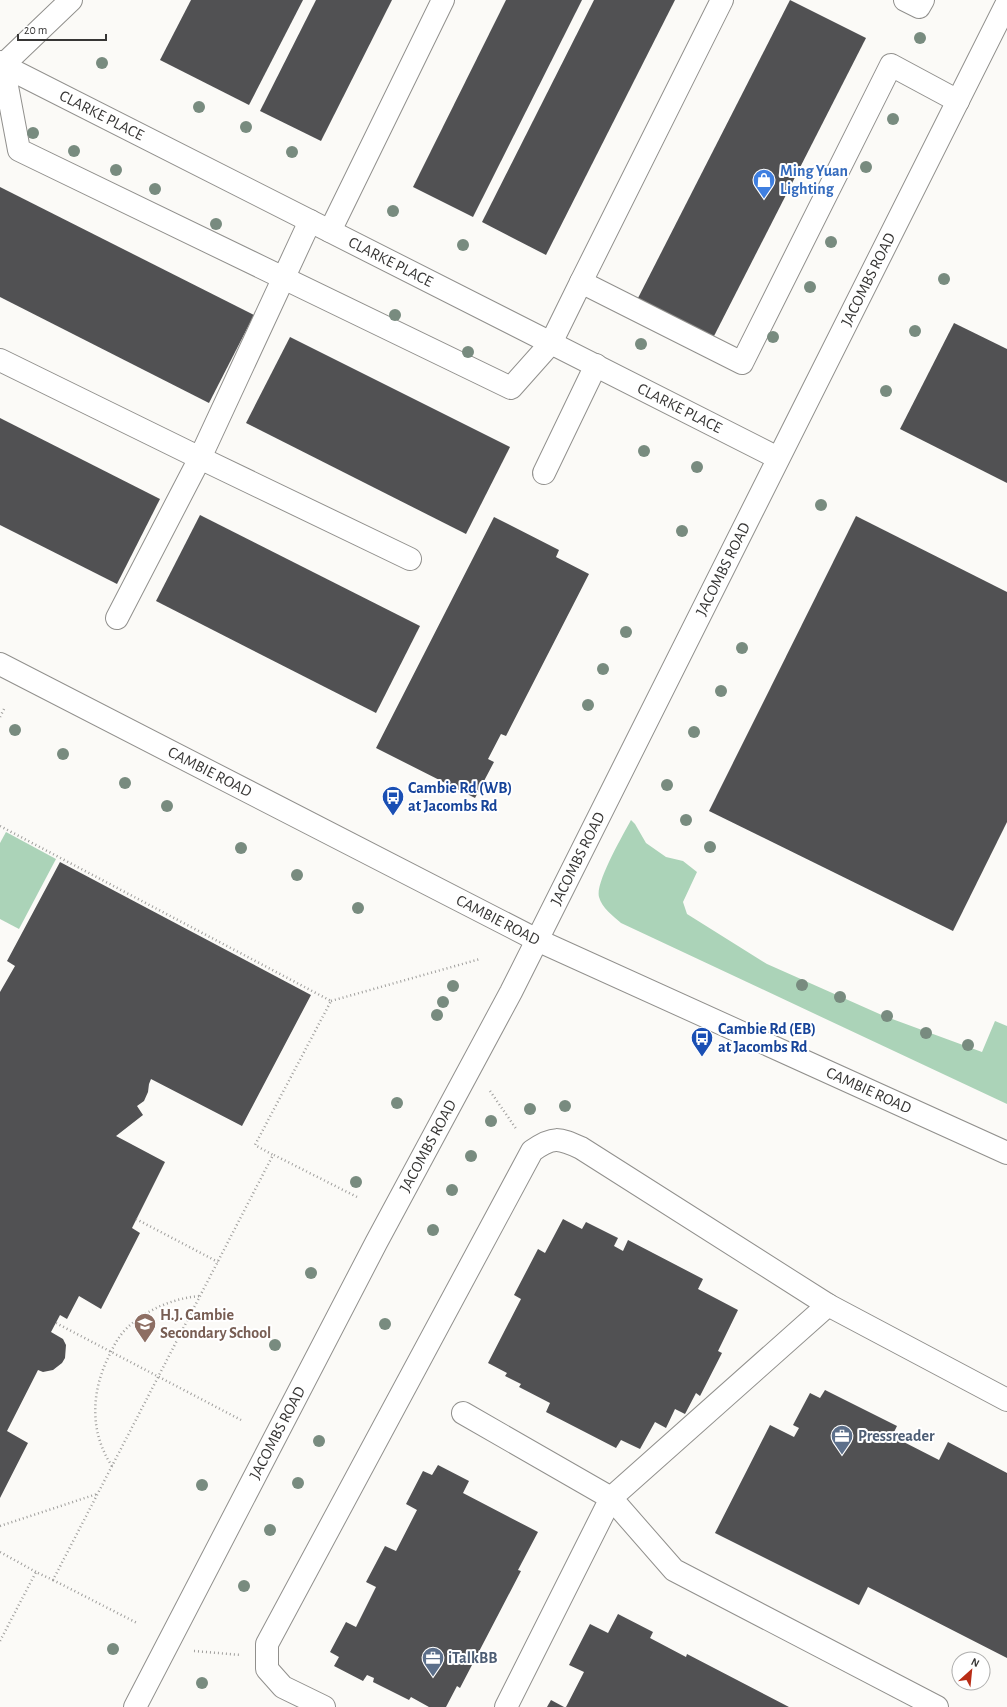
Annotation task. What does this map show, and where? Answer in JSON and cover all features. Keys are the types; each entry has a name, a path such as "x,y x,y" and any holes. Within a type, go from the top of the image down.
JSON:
{"street":[{"path":"71,0 1,64 19,150 511,388 551,343 722,0"},
{"path":"330,231 443,0"},
{"path":"905,0 919,7 923,0"},
{"name":"JACOMBS ROAD","path":"135,1707 376,1243 511,992 1007,3"},
{"name":"CLARKE PLACE","path":"1,64 778,458"},
{"path":"581,282 742,362 891,65 958,101"},
{"path":"117,618 200,458 310,221"},
{"path":"0,360 410,560"},
{"path":"544,473 596,365"},
{"name":"CAMBIE ROAD","path":"0,664 537,940 1007,1153"},
{"path":"324,1707 283,1687 267,1669 267,1644 532,1151 546,1141 563,1140 581,1148 828,1305 1007,1400"},
{"path":"506,1707 611,1498 828,1305"},
{"path":"463,1413 611,1498 674,1570 937,1707"}],"path":[{"path":"0,717 4,709"},
{"path":"0,826 331,1001 480,959"},
{"path":"331,1001 255,1145 357,1197"},
{"path":"490,1091 532,1151"},
{"path":"53,1580 274,1155"},
{"path":"136,1219 218,1262"},
{"path":"112,1466 100,1445 96,1430 95,1398 102,1367 117,1339 127,1328 142,1317 157,1308 173,1302 187,1297 200,1296"},
{"path":"56,1323 242,1420"},
{"path":"0,1526 98,1494"},
{"path":"0,1552 137,1623"},
{"path":"0,1641 36,1572"},
{"path":"194,1651 267,1657"}],"green space":[{"path":"631,820 646,843 666,857 683,861 697,872 683,902 687,914 767,964 884,1016 982,1052 995,1021 1007,1026 1007,1104 621,923 608,912 600,901 599,890 610,859"},
{"path":"6,832 56,859 19,929 0,919 0,843"}],"building":[{"path":"191,0 303,0 249,105 160,60"},
{"path":"316,0 392,0 321,141 260,111"},
{"path":"506,0 582,0 473,217 413,187"},
{"path":"594,0 675,0 546,255 482,222"},
{"path":"790,0 866,38 713,338 637,300"},
{"path":"0,187 254,315 209,403 0,297"},
{"path":"954,323 1007,349 1007,483 900,429"},
{"path":"290,337 510,447 466,534 246,423"},
{"path":"0,418 160,499 117,584 0,525"},
{"path":"200,515 420,626 376,713 156,601"},
{"path":"856,516 1007,592 1007,822 953,931 709,811"},
{"path":"494,517 559,550 556,557 589,574 506,736 501,734 488,759 494,762 475,798 376,748"},
{"path":"60,862 311,995 242,1126 151,1079 144,1101 137,1106 143,1115 116,1136 165,1162 132,1228 140,1233 101,1309 79,1296 67,1319 60,1315 51,1332 63,1339 66,1345 65,1358 62,1363 53,1370 43,1372 38,1370 7,1431 28,1443 0,1498 0,992 15,966 7,961"},
{"path":"563,1219 582,1229 586,1222 618,1238 614,1246 623,1251 628,1240 703,1279 698,1289 738,1310 718,1351 722,1353 700,1396 696,1393 685,1414 675,1409 666,1428 655,1422 640,1449 621,1440 616,1448 546,1412 550,1403 519,1387 521,1384 505,1376 507,1373 488,1363 521,1299 514,1295 538,1249 545,1253"},
{"path":"825,1390 897,1426 892,1436 939,1460 948,1442 1007,1473 1007,1658 868,1587 859,1605 715,1533 770,1425 794,1437 799,1428 793,1425 810,1393 820,1398"},
{"path":"438,1465 469,1481 463,1493 538,1532 518,1570 521,1571 460,1688 457,1686 446,1707 429,1707 411,1697 409,1700 373,1682 374,1678 367,1675 363,1681 334,1666 339,1657 330,1652 346,1622 356,1627 376,1587 366,1582 385,1546 396,1551 417,1510 406,1504 423,1471 432,1475"},
{"path":"618,1614 653,1632 650,1638 686,1657 687,1654 789,1707 566,1707 584,1672 569,1665 590,1624 608,1633"},
{"path":"551,1700 564,1707 547,1707"}],"place":[{"name":"Ming Yuan Lighting","path":"764,200"},
{"name":"Cambie Rd (WB) at Jacombs Rd","path":"393,816"},
{"name":"Cambie Rd (EB) at Jacombs Rd","path":"702,1058"},
{"name":"H.J. Cambie Secondary School","path":"145,1344"},
{"name":"Pressreader","path":"842,1456"},
{"name":"iTalkBB","path":"433,1678"}]}
